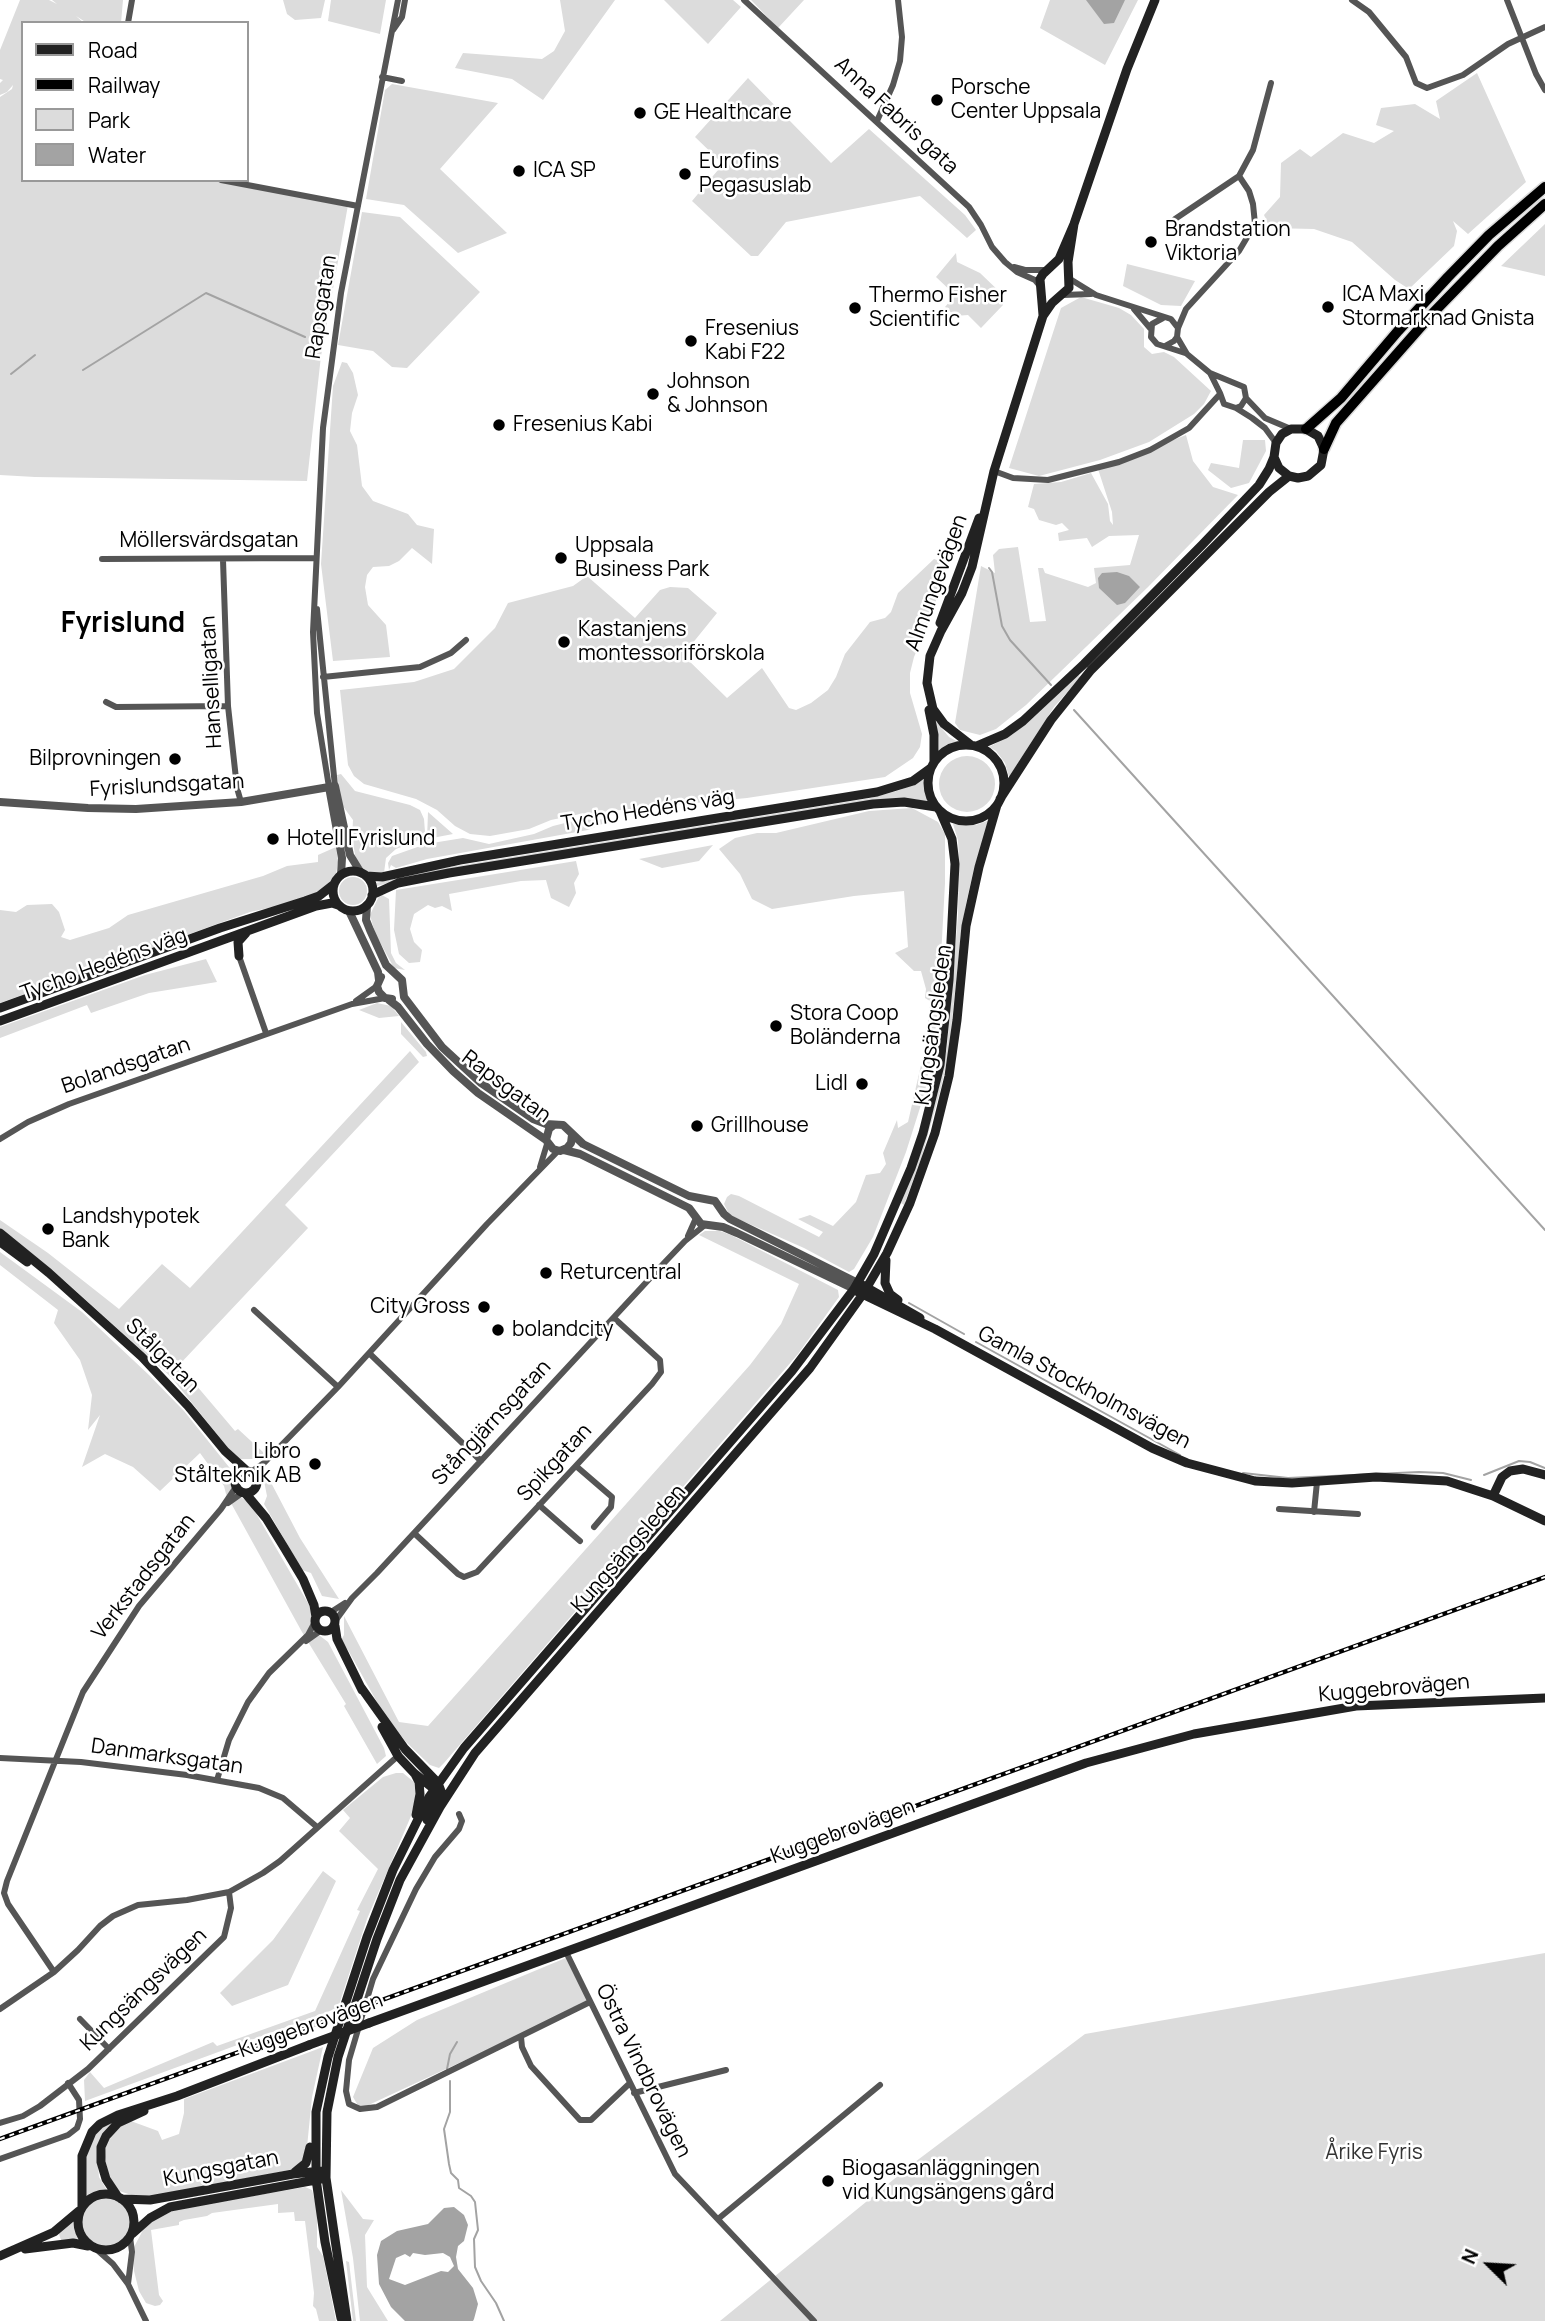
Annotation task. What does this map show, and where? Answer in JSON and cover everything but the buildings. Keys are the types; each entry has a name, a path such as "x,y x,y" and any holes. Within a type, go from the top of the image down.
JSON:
{"highway":[{"path":"1306,429 1341,398 1448,276 1545,187"},
{"path":"1324,449 1336,423 1347,409 1433,313 1545,204"}],"main road":[{"name":"Almungevägen","path":"1043,316 1040,279 1059,259 1074,224 1127,69 1155,0"},
{"name":"Almungevägen","path":"1142,33 1161,0"},
{"name":"Almungevägen","path":"974,745 938,718 930,699 928,671 935,644 962,593 972,567 995,471 1043,316 1052,303 1069,288 1068,262 1074,224"},
{"path":"1049,269 1061,268 1069,277"},
{"path":"1042,288 1050,297 1061,296"},
{"path":"1274,457 1279,468 1289,476 1308,476 1316,471 1324,457 1324,449 1318,436 1306,429 1290,429 1282,434 1276,443 1274,457 1259,485 1084,664 1023,721 1005,734 974,745 950,748 932,764 928,788 938,809 947,816 965,821 982,817 998,802 1051,720 1091,670 1269,492 1289,476"},
{"name":"Almungevägen","path":"932,764 934,735 923,683 924,666 987,501"},
{"path":"974,745 995,758 1001,767 1004,778 998,802"},
{"name":"Tycho Hedéns väg","path":"364,875 382,877 460,860 877,792 913,781 932,764"},
{"name":"Tycho Hedéns väg","path":"372,895 398,883 449,873 873,804 904,802 938,809"},
{"name":"Kungsängsleden","path":"344,2321 325,2242 316,2112 328,2057 367,1937 408,1836 464,1748 792,1371 887,1253 910,1203 935,1133 950,1065 966,926 979,867 998,802"},
{"name":"Kungsängsleden","path":"321,2175 327,2112 335,2071 377,1939 441,1788 475,1753 810,1368 860,1288 911,1168 940,1065 947,1006 955,864 952,839 938,809"},
{"path":"347,872 364,875 373,888 367,905 362,909 349,911 338,905 333,896 334,885 341,875 347,872"},
{"name":"Tycho Hedéns väg","path":"0,1008 220,928 312,898 334,885"},
{"name":"Tycho Hedéns väg","path":"0,1021 316,906 332,903 338,905"},
{"path":"239,956 238,942 250,930"},
{"path":"221,941 233,946 239,956"},
{"name":"Stålgatan","path":"0,1233 159,1373 225,1451 253,1478 266,1518"},
{"name":"Stålgatan","path":"0,1242 69,1291"},
{"path":"887,1253 884,1276 887,1288 890,1294 910,1310"},
{"name":"Gamla Stockholmsvägen","path":"860,1288 910,1310 935,1329"},
{"name":"Gamla Stockholmsvägen","path":"860,1288 1141,1442 1187,1463 1255,1480 1293,1483 1376,1477 1447,1481 1493,1496 1545,1521"},
{"name":"Stålgatan","path":"225,1451 237,1476"},
{"path":"1493,1496 1502,1477 1510,1471 1522,1469 1545,1475"},
{"path":"241,1491 237,1476 253,1478"},
{"path":"241,1491 253,1478"},
{"name":"Stålgatan","path":"241,1491 266,1518 303,1580 314,1605 318,1625 346,1661"},
{"name":"Stålgatan","path":"303,1580 332,1617 346,1661 414,1773 441,1788"},
{"path":"321,1612 332,1617 330,1631 318,1625 321,1612"},
{"name":"Kuggebrovägen","path":"81,2209 82,2156 92,2132 100,2124 118,2115 1074,1767 1194,1734 1356,1706 1545,1698"},
{"path":"425,1770 439,1772 464,1748"},
{"name":"Stålgatan","path":"402,1752 425,1770 441,1788"},
{"path":"408,1836 420,1794 419,1782 414,1773"},
{"name":"Kuggebrovägen","path":"120,2198 106,2179 101,2162 101,2147 106,2136 118,2123 177,2095"},
{"path":"293,2174 309,2159 316,2112"},
{"name":"Kungsgatan","path":"120,2198 150,2200 293,2174 321,2175"},
{"name":"Kungsgatan","path":"131,2235 150,2218 170,2207 321,2175"},
{"path":"0,2256 54,2232 97,2195 109,2194 120,2198 134,2217 131,2235 123,2245 114,2249 72,2243 10,2252"},
{"path":"81,2209 77,2220 79,2231 84,2241 95,2248"}],"street":[{"path":"128,21 132,0"},
{"name":"Rapsgatan","path":"364,875 350,855 332,787 317,713 313,632 315,558 320,464 331,354 398,0"},
{"name":"Rapsgatan","path":"393,30 402,17 405,0"},
{"name":"Anna Fabris gata","path":"744,0 968,207 992,247 1017,272 1035,280 1042,288"},
{"path":"877,121 900,61 902,37 898,0"},
{"path":"1352,0 1369,12 1406,57 1413,79 1422,88 1433,88 1463,75 1520,37 1545,27"},
{"path":"1507,0 1520,37 1545,90"},
{"path":"382,77 402,81"},
{"path":"1175,219 1239,176 1253,150 1271,83"},
{"path":"1165,346 1177,337 1185,309 1239,251 1255,224 1253,204 1239,176"},
{"path":"232,182 358,206"},
{"path":"1012,267 1025,270 1049,269"},
{"path":"1069,277 1096,295 1165,318 1174,322 1178,328"},
{"path":"1061,296 1096,295"},
{"path":"1133,308 1150,328 1153,341 1187,354"},
{"path":"1150,328 1155,321 1185,309"},
{"path":"1177,337 1187,354 1209,373 1226,406"},
{"path":"1209,373 1244,387 1246,398 1265,418 1290,429"},
{"path":"995,471 1013,478 1048,480 1119,462 1150,450 1189,428 1224,386 1234,382"},
{"path":"1236,408 1241,406 1246,398"},
{"path":"1208,408 1236,408 1265,428 1276,443"},
{"name":"Möllersvärdsgatan","path":"102,559 315,558"},
{"name":"Hanselligatan","path":"223,559 228,706 241,802"},
{"name":"Rapsgatan","path":"315,593 325,677 332,787 342,858 341,875"},
{"path":"314,678 420,667 451,653 466,640"},
{"path":"106,702 116,707 228,706"},
{"name":"Fyrislundsgatan","path":"0,802 136,809 241,802 332,787"},
{"path":"349,911 378,972 379,992 387,999 395,999 403,991 402,980 386,965 370,930 367,905"},
{"path":"239,956 266,1033"},
{"path":"378,983 387,974 393,973"},
{"name":"Bolandsgatan","path":"352,1004 378,983"},
{"name":"Rapsgatan","path":"403,991 414,1012 458,1063 481,1083 522,1111 540,1122 554,1125"},
{"name":"Rapsgatan","path":"387,999 398,1007 426,1044 453,1071 478,1093 547,1142"},
{"name":"Bolandsgatan","path":"0,1139 28,1122 69,1104 352,1004 387,999"},
{"path":"253,1478 539,1168 571,1143 572,1135 567,1127 554,1125 549,1129 539,1168"},
{"name":"Rapsgatan","path":"572,1135 583,1144 689,1196 706,1199"},
{"path":"547,1142 561,1150 580,1153 689,1208 695,1217 708,1225 737,1233 860,1288"},
{"path":"695,1217 697,1204 706,1199 715,1201 730,1219 860,1288"},
{"path":"708,1225 718,1221 721,1211"},
{"name":"Stångjärnsgatan","path":"685,1241 695,1217"},
{"name":"Stångjärnsgatan","path":"332,1617 414,1533 685,1241 708,1225"},
{"path":"254,1310 338,1387"},
{"name":"Spikgatan","path":"414,1533 458,1574 464,1577 477,1572 576,1466 652,1384 662,1368 656,1356 614,1318"},
{"path":"369,1353 481,1461"},
{"path":"576,1466 612,1497 611,1507 594,1527"},
{"path":"1314,1512 1317,1482"},
{"name":"Verkstadsgatan","path":"54,1972 8,1903 4,1889 83,1692 113,1643 157,1582 221,1509 241,1491"},
{"path":"539,1505 580,1541"},
{"path":"1279,1510 1358,1514"},
{"path":"217,1780 229,1740 248,1702 269,1673 318,1625"},
{"path":"0,2009 54,1972 100,1926 128,1909 138,1905 210,1897 229,1892 276,1864 402,1752"},
{"name":"Danmarksgatan","path":"0,1758 57,1759 259,1788 283,1798 317,1827"},
{"path":"459,1814 459,1829 435,1857 416,1889 373,1979 353,2042 347,2074 346,2098 349,2104 360,2109 377,2107 590,2001"},
{"name":"Kungsängsvägen","path":"0,2123 23,2116 109,2049 224,1937 231,1908 229,1892"},
{"name":"Östra Vindbrovägen","path":"566,1952 675,2174 814,2321"},
{"path":"79,2019 109,2049"},
{"path":"521,2037 522,2047 531,2066 580,2120 591,2120 630,2083"},
{"path":"634,2093 726,2070"},
{"path":"0,2159 68,2135 76,2129 80,2119 79,2100 68,2083"},
{"path":"718,2218 880,2085"},
{"path":"128,2284 131,2235"},
{"path":"95,2248 113,2264 128,2284 146,2321"}],"green space":[{"path":"20,0 49,0 57,4 52,0 123,0 121,21 84,21 76,16 82,21 21,21 21,182 231,182 348,205 321,356 307,481 0,475 0,97 12,89 13,85 0,95 0,83 3,80 0,79 0,50"},
{"path":"283,0 325,0 321,18 295,20 287,14"},
{"path":"331,0 386,0 380,34 328,21"},
{"path":"560,0 615,0 543,100 512,79 455,68 463,53 542,59 554,51 565,31"},
{"path":"664,0 733,0 741,7 708,44"},
{"path":"751,0 804,0 778,28"},
{"path":"1050,0 1138,0 1105,65 1040,28"},
{"path":"1477,73 1526,182 1468,234 1453,221 1457,231 1454,246 1409,289 1352,242 1314,229 1270,228 1264,215 1280,197 1281,163 1300,149 1311,157 1343,133 1374,143 1394,131 1376,125 1381,108 1415,104 1440,119 1436,101"},
{"path":"748,78 831,163 869,129 965,215 976,230 967,238 920,196 786,222 758,256 751,256 692,201 723,164 695,137"},
{"path":"392,84 498,103 440,169 507,233 458,253 404,205 366,199 385,90"},
{"path":"362,212 400,217 480,292 407,368 392,367 373,351 338,345"},
{"path":"1545,224 1545,276 1501,266"},
{"path":"956,253 957,262 980,273 1002,294 1003,305 981,328 968,315 955,316 945,307 955,295 936,277"},
{"path":"1127,264 1195,281 1181,306 1161,305 1123,286"},
{"path":"1081,297 1119,308 1131,315 1144,329 1144,347 1152,354 1164,352 1174,357 1211,391 1194,414 1149,442 1100,460 1039,476 1009,468 1061,308"},
{"path":"342,362 347,363 353,373 358,395 350,431 357,445 362,486 373,501 408,514 417,525 434,529 432,564 412,548 399,561 389,566 373,567 367,575 365,587 368,605 386,625 390,657 333,661 321,564 333,386"},
{"path":"1186,435 1193,461 1213,487 1238,495 1026,705 996,729 980,735 960,730 955,723 981,566 995,573 993,555 999,549 1018,547 1030,622 1046,621 1038,568 1043,568 1045,573 1088,587 1096,583 1094,568 1130,565 1139,535 1109,536 1092,547 1087,538 1059,541 1058,533 1069,530 1062,523 1056,525 1039,520 1034,509 1028,507 1034,484 1061,482 1091,473 1108,504 1113,525 1112,512 1098,469"},
{"path":"1243,440 1265,440 1266,451 1249,483 1231,488 1208,470 1211,463 1239,468"},
{"path":"934,559 948,564 910,673 910,693 922,734 920,747 913,758 885,777 747,798 580,814 551,820 529,829 490,836 470,834 455,826 437,810 416,799 364,784 354,776 348,765 340,690 414,682 454,669 495,628 508,603 573,586 587,576 635,618 660,590 670,587 688,588 717,613 683,655 727,698 762,668 789,708 796,710 828,690 845,654 870,622 885,618 891,612 898,593"},
{"path":"1079,674 1080,678 1054,707 1009,777 1005,763 996,751 989,747 1013,734"},
{"path":"934,719 949,737 958,742 939,752 939,738"},
{"path":"967,756 978,758 987,764 993,773 993,795 987,804 978,810 967,812 956,810 947,804 941,795 939,784 941,773 947,764 956,758"},
{"path":"341,774 355,791 410,805 420,810 424,819 425,832 417,841 396,849 386,858 384,873 367,873 356,860 352,837 353,820 342,805 337,775"},
{"path":"926,778 926,792 930,803 914,799 891,799 418,875 377,886 376,883 438,869 871,798 900,790"},
{"path":"912,808 938,822 945,834 938,1013 925,1092 906,1152 873,1237 854,1269 849,1272 804,1248 736,1218 729,1214 724,1204 731,1194 739,1196 819,1237 823,1232 798,1219 810,1215 833,1226 856,1202 866,1175 880,1173 886,1164 883,1153 897,1120 898,1128 908,1122 926,1043 930,1001 925,998 926,989 921,971 914,971 895,953 908,947 904,891 772,909 752,899 740,874 719,849 735,838 757,833 776,833 869,811"},
{"path":"428,812 453,834 427,839"},
{"path":"614,819 588,830 427,859 396,868 391,865 389,870 388,863 392,856 426,844 463,838 489,844 534,834 577,820"},
{"path":"990,820 974,868 966,904 949,1050 941,1088 922,1156 904,1205 901,1203 921,1152 947,1048 958,915 958,840 953,824 976,825"},
{"path":"713,845 699,861 662,868 639,859"},
{"path":"336,847 336,874 332,883 318,894 296,902 250,912 0,1003 0,910 16,912 27,905 52,904 59,912 65,930 61,937 70,940 109,928 128,915 263,876 287,866 318,862 318,855"},
{"path":"576,861 579,874 574,883 576,893 569,907 551,898 546,880 521,881 449,894 452,911 442,906 435,908 428,905 414,914 410,929 414,942 422,950 420,962 409,963 399,954 394,930 396,890"},
{"path":"353,877 363,881 367,891 363,901 353,905 343,901 339,891 343,881"},
{"path":"382,895 389,899 391,953 396,963 405,970 394,968 375,933 370,915"},
{"path":"206,959 217,982 149,993 91,1013 87,1005 0,1038 0,1027 145,975"},
{"path":"377,1003 391,1006 399,1016 379,1018 359,1010"},
{"path":"401,1022 427,1056 423,1057 401,1034"},
{"path":"410,1051 419,1062 285,1205 308,1228 179,1365 235,1431 238,1429 264,1453 258,1459 237,1459 171,1377 66,1282 0,1230 0,1220 48,1253 119,1309 162,1264 190,1288"},
{"path":"705,1231 720,1231 731,1235 838,1290 839,1297 798,1354 444,1763 439,1768 430,1765 406,1742 382,1711 348,1650 340,1642 344,1635 344,1616 399,1722 428,1726 750,1365 781,1324 799,1284 699,1235"},
{"path":"0,1252 82,1312 149,1375 184,1411 233,1472 232,1492 250,1503 312,1610 311,1629 328,1642 384,1748 386,1756 377,1764 344,1706 346,1704 302,1632 226,1494 224,1486 200,1453 160,1491 133,1467 105,1454 82,1467 100,1415 88,1430 92,1395 80,1360 54,1323 58,1310 0,1265"},
{"path":"266,1473 300,1538 339,1599 322,1596 311,1573 302,1570 264,1504 267,1496 264,1481"},
{"path":"403,1773 414,1782 416,1796 411,1816 367,1919 338,2008 85,2101 84,2080 90,2072 104,2088 213,2042 217,2046 315,2011 360,1911 357,1910 378,1869 339,1831 350,1818 343,1810 383,1777"},
{"path":"323,1871 336,1881 288,1985 232,2006 220,1993 273,1940"},
{"name":"Årike Fyris","path":"1545,1953 1545,2321 720,2321 915,2162 1085,2034"},
{"path":"568,1957 590,2002 360,2109 353,2097 373,2048 417,2020"},
{"path":"323,2047 312,2097 306,2157 294,2169 152,2198 141,2198 119,2191 109,2179 106,2145 115,2129 128,2120 158,2131 162,2140 179,2134 184,2099"},
{"path":"117,2122 97,2156 99,2177 108,2192 86,2198 86,2155 92,2137 105,2124"},
{"path":"305,2187 312,2190 317,2209 317,2247 323,2256 336,2321 319,2321 313,2306 314,2293 305,2221 295,2221 294,2212 278,2213 278,2204 212,2213 184,2220 179,2222 179,2225 151,2230 159,2295 163,2301 155,2306 146,2303 139,2291 133,2256 134,2247 143,2230 151,2222 171,2210"},
{"path":"341,2190 363,2219 374,2220 365,2235 367,2287 388,2321 360,2321 353,2258"},
{"path":"107,2196 125,2203 132,2221 125,2239 107,2246 89,2239 82,2221 89,2203"},
{"path":"73,2222 79,2240 61,2240 58,2231"},
{"path":"346,2261 349,2262 356,2321 353,2321"}],"water":[{"path":"1086,0 1125,0 1114,23 1104,24"},
{"path":"1117,572 1129,576 1140,587 1125,603 1117,605 1099,588 1098,578 1102,573"},
{"path":"454,2207 464,2215 468,2225 456,2257 458,2269 473,2288 478,2304 474,2319 405,2321 391,2307 379,2284 377,2255 381,2241 397,2231 428,2224 444,2208","holes":["413,2253 443,2253 450,2257 454,2266 448,2272 441,2271 405,2285 389,2279 396,2258 405,2254 410,2257"]}],"waterway":[{"path":"83,370 206,293 305,337"},
{"path":"11,374 35,355"},
{"path":"989,568 1002,626 1010,640 1051,685"},
{"path":"1074,710 1545,1230"},
{"path":"909,1303 964,1334"},
{"path":"976,1342 1180,1455"},
{"path":"1484,1475 1519,1461 1545,1468"},
{"path":"1243,1473 1288,1478 1419,1472 1443,1473 1471,1480"},
{"path":"447,2069 450,2054 457,2042"},
{"path":"450,2081 450,2112 444,2129 451,2173 458,2180 459,2188 475,2202 478,2230 474,2239 475,2267 504,2321"}],"railway":[{"path":"0,2139 1545,1577"}],"place":[{"name":"Porsche Center Uppsala","path":"937,100"},
{"name":"GE Healthcare","path":"640,113"},
{"name":"ICA SP","path":"519,171"},
{"name":"Eurofins Pegasuslab","path":"685,174"},
{"name":"Brandstation Viktoria","path":"1151,242"},
{"name":"ICA Maxi Stormarknad Gnista","path":"1328,307"},
{"name":"Thermo Fisher Scientific","path":"855,308"},
{"name":"Fresenius Kabi F22","path":"691,341"},
{"name":"Johnson & Johnson","path":"653,394"},
{"name":"Fresenius Kabi","path":"499,425"},
{"name":"Uppsala Business Park","path":"561,558"},
{"name":"Kastanjens montessoriförskola","path":"564,642"},
{"name":"Bilprovningen","path":"175,759"},
{"name":"Hotell Fyrislund","path":"273,839"},
{"name":"Stora Coop Boländerna","path":"776,1026"},
{"name":"Lidl","path":"862,1084"},
{"name":"Grillhouse","path":"697,1126"},
{"name":"Landshypotek Bank","path":"48,1229"},
{"name":"Returcentral","path":"546,1273"},
{"name":"City Gross","path":"484,1307"},
{"name":"bolandcity","path":"498,1330"},
{"name":"Libro Stålteknik AB","path":"315,1464"},
{"name":"Biogasanläggningen vid Kungsängens gård","path":"828,2181"}],"district":[{"name":"Fyrislund","path":"123,624"}]}
